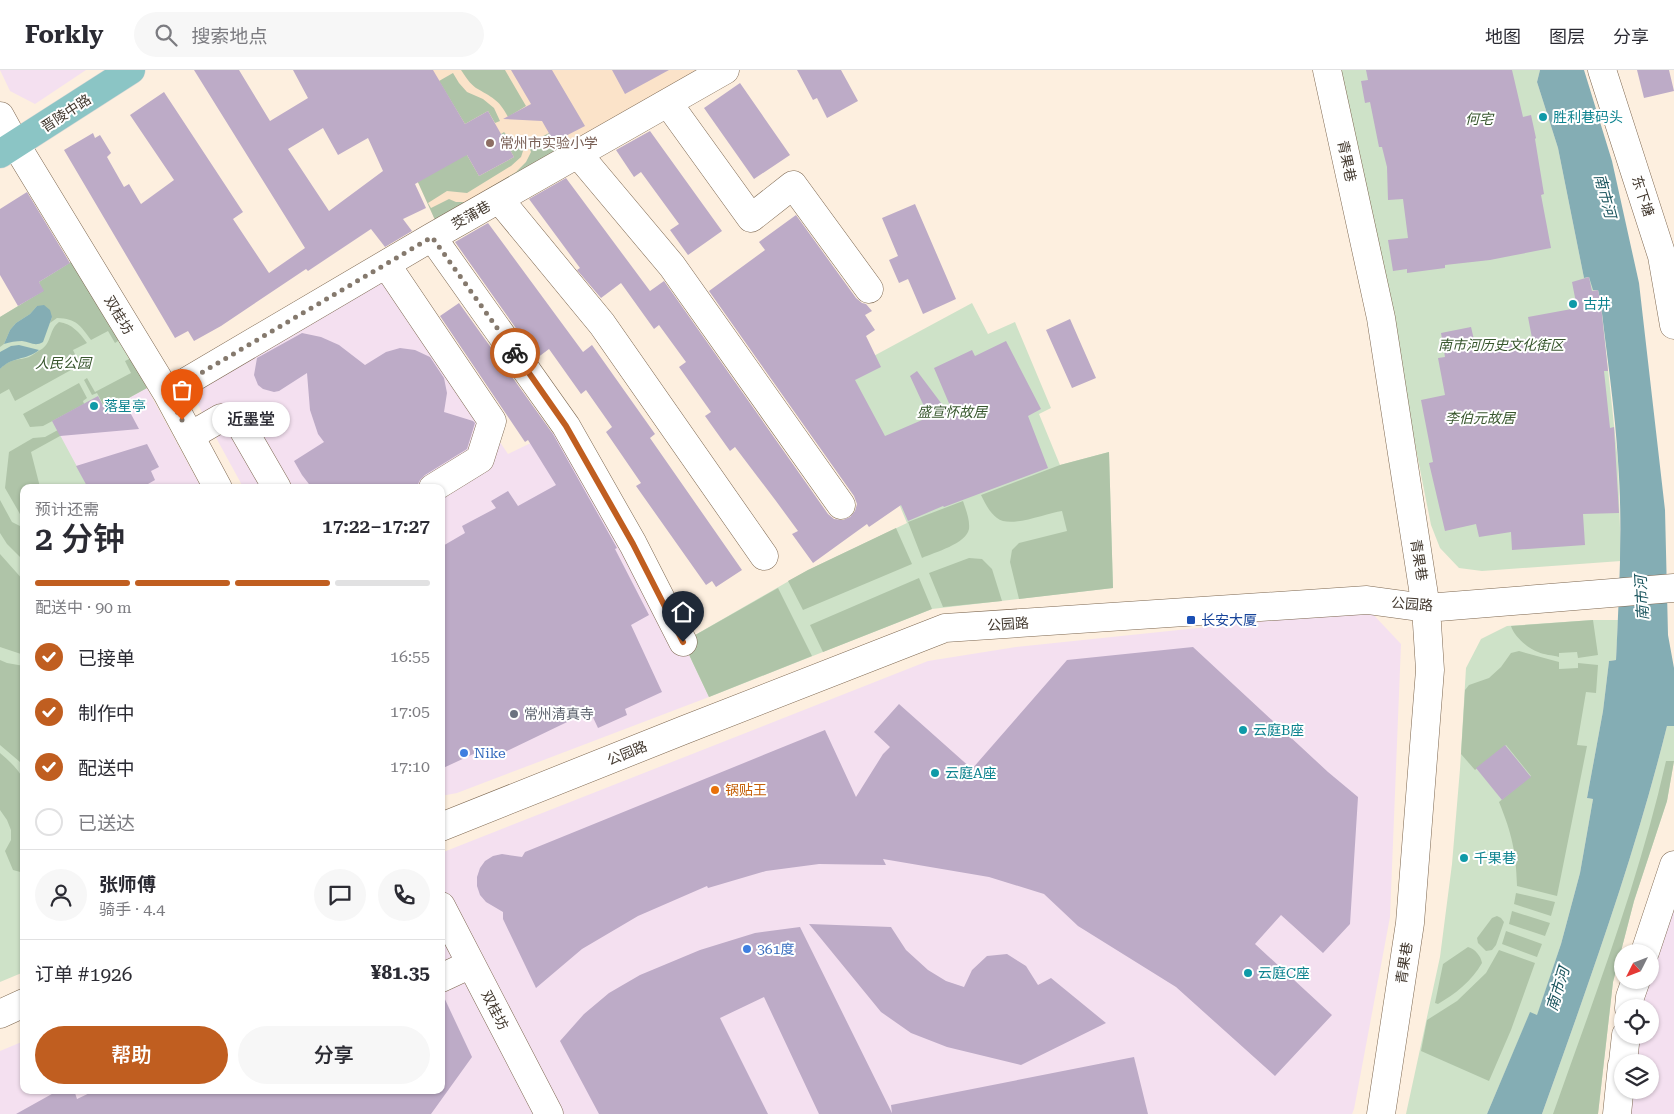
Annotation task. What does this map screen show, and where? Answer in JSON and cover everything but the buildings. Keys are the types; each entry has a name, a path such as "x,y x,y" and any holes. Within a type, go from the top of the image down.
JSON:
{"main road":[{"name":"晋陵中路","path":"8,150 131,70"}],"street":[{"name":"茭蒲巷","path":"167,393 432,237 725,70"},
{"name":"青果巷","path":"1327,70 1381,318 1426,608 1430,670 1410,923 1381,1114"},
{"name":"东下塘","path":"1602,70 1662,256 1674,325"},
{"path":"668,103 751,218 793,185 869,289"},
{"name":"双桂坊","path":"0,116 8,150 167,393 216,484"},
{"path":"578,154 672,266 841,505"},
{"path":"499,199 602,324 764,556"},
{"path":"432,237 566,426 633,544 683,642"},
{"path":"386,264 492,421 480,459 439,484"},
{"path":"190,436 221,418 240,424 275,484"},
{"name":"公园路","path":"445,825 945,628 1367,600 1426,608 1674,588"},
{"path":"1648,944 1674,865"},
{"name":"双桂坊","path":"445,914 549,1114"},
{"path":"445,976 471,964"},
{"path":"0,1014 20,1006"},
{"path":"1617,1114 1619,1099"}],"shaded area":[{"path":"0,70 86,70 35,104 10,91"},
{"name":"常州市实验小学","path":"388,70 697,70 435,220 402,147"},
{"path":"388,276 508,454 566,426 683,642 709,697 457,793 445,795 445,484 241,484 190,390"},
{"path":"147,388 199,484 41,484 60,435"},
{"path":"1369,610 1401,644 1390,917 1352,1114 0,1114 0,1051 20,1043 20,1094 445,1094 445,851 928,661 1016,647"},
{"path":"1674,906 1674,1114 1629,1114 1631,1099 1659,1099 1659,1054 1637,1054 1638,1044 1659,1044 1659,999 1644,999 1647,989 1659,989 1659,952"}],"green space":[{"path":"461,70 505,70 526,106 508,117 498,102 474,86"},
{"name":"南市河历史文化街区","path":"1341,70 1540,70 1537,82 1558,148 1584,278 1589,277 1598,290 1601,305 1618,462 1621,561 1482,571 1459,568 1440,548 1431,525"},
{"path":"453,73 467,92 483,99 494,108 500,121 495,123 488,111 465,124 439,81"},
{"path":"504,132 515,145 521,147 523,151 521,157 511,166 467,193 447,191 428,203 431,208 449,199 456,202 466,202 516,172 526,162 531,152 528,144 549,133 558,150 435,220 402,147 467,155 479,176 514,157 501,134"},
{"name":"人民公园","path":"76,259 147,388 60,435 86,484 20,484 20,974 0,982 0,317 43,291 39,282"},
{"path":"76,259 121,339 115,343 108,331 91,340 74,321 57,318 50,323 52,317 37,306 30,314 16,323 10,330 4,344 0,347 0,317 43,291 39,282"},
{"name":"盛宣怀故居","path":"972,303 988,334 1015,322 1051,408 1039,414 1060,465 1109,452 1113,588 932,609 709,697 683,642 808,570 907,523 882,463 831,379"},
{"path":"59,322 75,329 87,343 73,350 80,365 15,401 9,389 0,394 0,369 11,361 29,357 42,349"},
{"path":"131,358 147,388 31,452 39,484 20,484 20,514 5,488 9,452 33,438 45,437 89,413 91,415 105,408 97,393 92,395 84,380 87,378 95,392 131,373 125,361"},
{"path":"79,383 87,398 83,401 84,404 43,426 30,427 23,414"},
{"path":"1109,452 1113,588 1019,599 1010,562 1012,550 1019,543 1067,531 1062,511 1019,521 1003,521 992,513 981,495 1060,465"},
{"path":"0,500 12,522 20,526 20,557 7,544 0,533"},
{"path":"963,501 969,522 967,534 956,543 922,558 908,522"},
{"path":"896,528 912,564 803,610 788,581"},
{"path":"0,554 20,576 20,654 0,647"},
{"path":"969,558 982,559 992,569 1002,601 943,607 929,573"},
{"path":"919,578 932,609 823,652 810,625"},
{"path":"778,588 812,656 709,697 683,642"},
{"path":"1593,620 1598,655 1578,658 1577,652 1559,653 1559,657 1534,650 1518,638 1511,626"},
{"path":"1618,620 1616,660 1609,661 1603,711 1587,798 1593,799 1580,873 1561,944 1537,1016 1530,1013 1487,1114 1406,1114 1440,957 1452,864 1466,668 1481,639 1507,626"},
{"path":"1519,651 1559,662 1559,669 1578,668 1578,663 1598,665 1596,693 1586,692 1577,745 1587,746 1557,896 1517,886 1516,863 1512,843 1499,802 1531,776 1506,745 1475,770 1461,754 1465,690 1469,685 1489,678 1501,667 1511,653"},
{"path":"0,660 20,665 20,762 0,745"},
{"path":"1667,726 1674,726 1674,761 1667,801 1634,901 1623,944 1614,944 1614,978 1598,1114 1542,1114 1593,970 1654,776"},
{"path":"0,753 20,774 20,872 13,870 5,851 11,840 11,830 0,810"},
{"path":"1666,761 1674,761 1667,801 1634,901 1623,944 1614,944 1614,978 1598,1114 1553,1114 1600,983 1643,850"},
{"path":"1516,893 1555,902 1551,916 1514,904"},
{"path":"1512,911 1550,923 1545,936 1509,924"},
{"path":"1497,916 1504,922 1496,945 1492,950 1486,951 1478,943 1477,938 1492,918"},
{"path":"1506,931 1542,944 1537,957 1502,944"},
{"path":"1468,947 1477,953 1482,963 1463,986 1438,1004 1435,1003 1443,964"},
{"path":"1499,950 1535,963 1511,1030 1489,1081 1421,1051 1427,1020 1457,1001 1486,973"}],"water":[{"name":"南市河","path":"1540,70 1584,70 1612,161 1639,283 1665,510 1668,635 1674,668 1674,726 1667,726 1625,873 1542,1114 1487,1114 1530,1012 1537,1015 1561,944 1580,873 1593,799 1587,798 1603,711 1609,661 1616,660 1620,561 1619,486 1615,422 1601,305 1598,290 1593,290 1589,277 1584,278 1558,148 1537,82"},
{"path":"44,305 50,310 52,317 43,342 35,344 20,341 4,344 10,330 16,323 30,314 37,306"},
{"path":"19,345 39,350 29,356 10,362 0,369 0,352 11,346"}],"way so far":[{"path":"182,420 167,393 432,237 515,353"}],"place":[{"name":"胜利巷码头","path":"1543,117"},
{"name":"常州市实验小学","path":"490,143"},
{"name":"古井","path":"1573,304"},
{"name":"落星亭","path":"94,406"},
{"name":"近墨堂","path":"182,420"},
{"name":"长安大厦","path":"1191,620"},
{"name":"常州清真寺","path":"514,714"},
{"name":"云庭B座","path":"1243,730"},
{"name":"Nike","path":"464,753"},
{"name":"云庭A座","path":"935,773"},
{"name":"锅贴王","path":"715,790"},
{"name":"千果巷","path":"1464,858"},
{"name":"361度","path":"747,949"},
{"name":"云庭C座","path":"1248,973"}],"route":[{"path":"515,353 566,426 633,544 683,642"}],"park label":[{"name":"何宅","path":"1479,119"},
{"name":"李伯元故居","path":"1480,418"}]}
